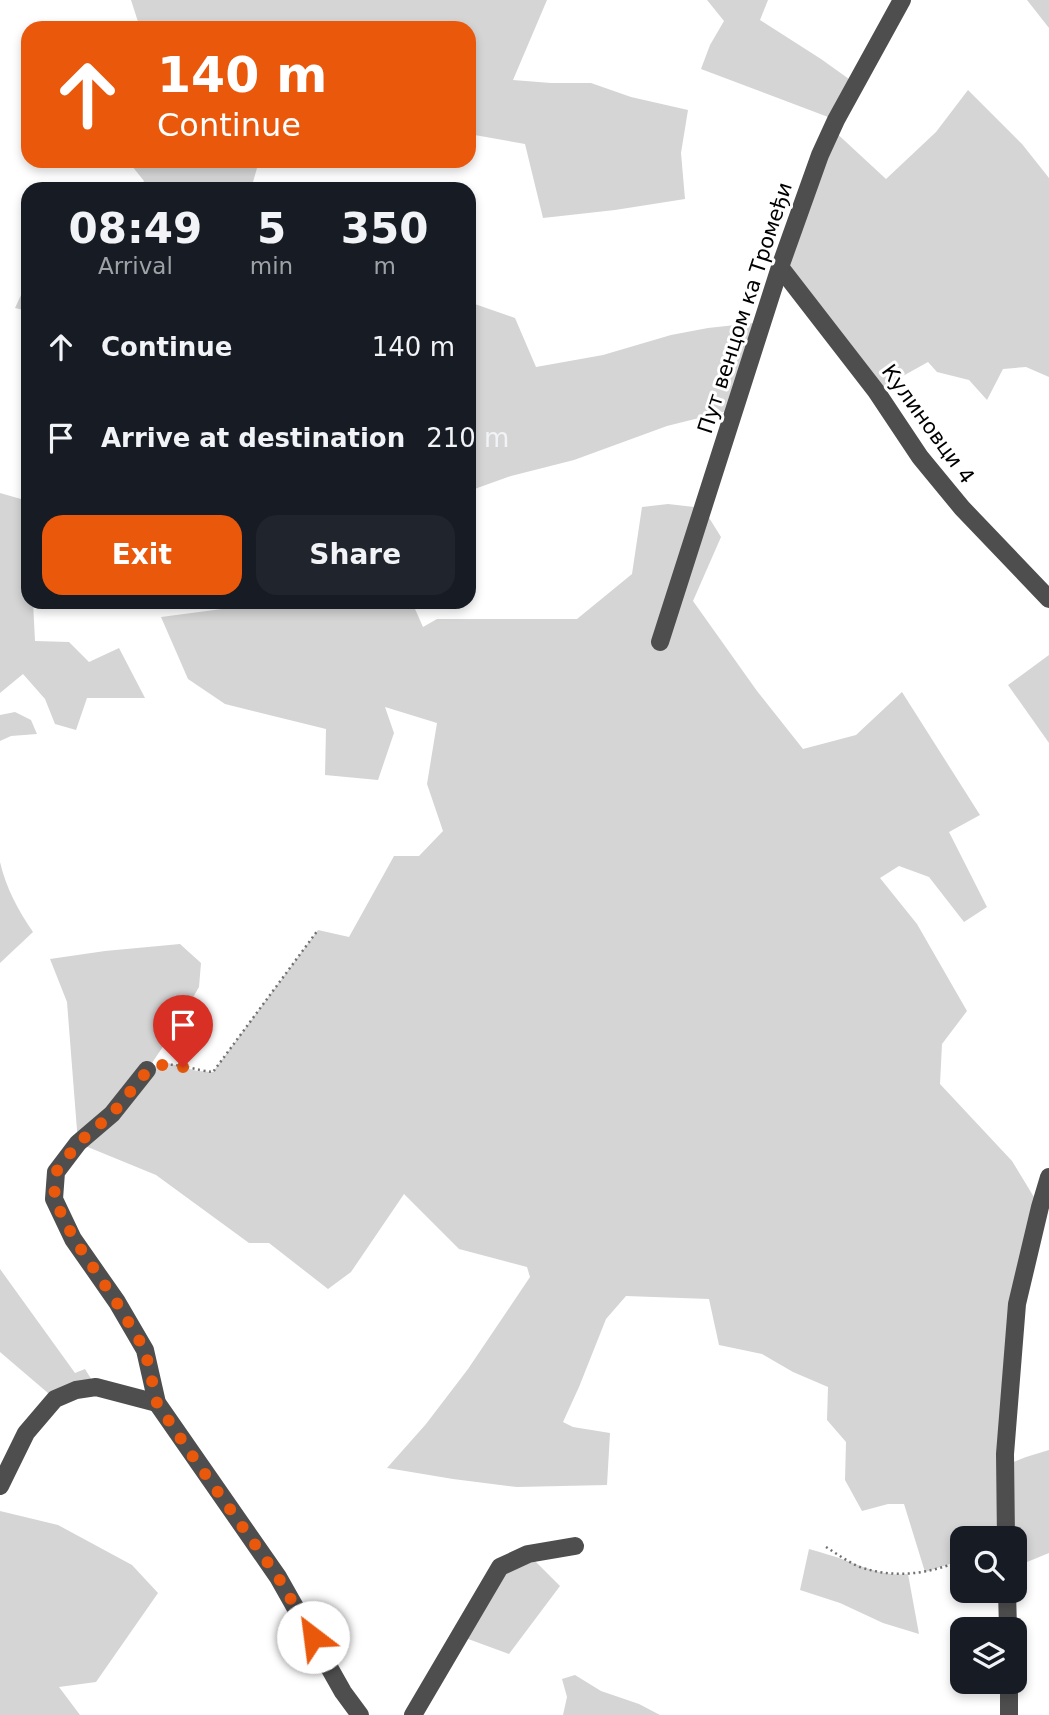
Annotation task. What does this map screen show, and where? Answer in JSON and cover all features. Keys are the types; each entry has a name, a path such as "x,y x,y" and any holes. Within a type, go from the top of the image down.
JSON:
{"street":[{"name":"Пут венцом ка Тромеђи","path":"660,642 780,267 820,155 836,120 902,0"},
{"name":"Кулиновци 4","path":"780,267 876,391 920,457 962,508 1049,599"},
{"path":"148,1070 112,1114 78,1143 56,1172 54,1199 74,1239 145,1350 157,1403 278,1577 343,1692 359,1715"},
{"path":"1006,1526 1005,1454 1017,1304 1049,1177"},
{"path":"0,1486 26,1433 55,1399 76,1390 96,1387 157,1403"},
{"path":"413,1715 500,1567 528,1554 575,1545"},
{"path":"1009,1694 1009,1715"}],"path":[{"path":"148,1070 168,1063 197,1071 213,1072 318,930"},
{"path":"826,1547 860,1567 898,1575 925,1572 950,1564"}],"shaded area":[{"path":"131,0 547,0 513,80 591,83 631,97 688,110 681,153 685,199 543,218 525,144 476,135 476,21 138,21"},
{"path":"707,0 768,0 760,20 856,84 836,120 701,69 710,45 724,21"},
{"path":"1027,0 1049,0 1049,28"},
{"path":"968,90 1022,144 1049,178 1049,377 1026,367 1003,369 987,400 969,380 937,372 928,362 876,391 780,267 832,129 886,179 936,132"},
{"path":"134,168 257,168 253,182 144,181"},
{"path":"21,295 21,309 15,308"},
{"path":"476,304 515,318 536,367 603,355 671,335 763,322 735,409 667,426 574,460 511,476 476,488"},
{"path":"0,493 21,499 21,609 33,609 35,641 69,642 89,662 119,648 145,698 87,698 76,730 55,724 45,699 23,674 0,693"},
{"path":"668,504 703,508 721,537 693,601 757,691 803,749 856,735 902,692 980,815 949,832 987,907 964,922 929,877 899,866 880,878 917,924 967,1011 942,1044 940,1084 1012,1161 1040,1207 1017,1304 1006,1465 1049,1450 1049,1553 1027,1562 1027,1526 950,1526 950,1564 925,1572 904,1504 888,1504 862,1511 845,1480 846,1442 827,1420 828,1387 793,1372 762,1354 719,1345 709,1299 626,1296 606,1319 563,1422 573,1427 610,1433 607,1485 517,1487 387,1468 426,1424 468,1369 530,1277 527,1267 459,1249 404,1194 351,1272 328,1289 269,1243 249,1243 156,1175 78,1143 67,1002 50,959 180,944 201,963 199,987 148,1069 168,1063 197,1071 213,1072 318,930 349,937 394,856 419,856 443,831 427,784 437,723 385,707 394,733 378,780 325,775 326,729 225,704 188,679 161,617 222,609 415,609 423,627 437,619 577,619 632,574 642,507"},
{"path":"1049,655 1049,743 1008,685"},
{"path":"15,712 31,720 37,734 11,736 0,741 0,715"},
{"path":"0,862 13,898 33,932 0,963"},
{"path":"0,1269 75,1373 85,1369 96,1387 55,1399 0,1352"},
{"path":"0,1511 58,1525 132,1565 158,1593 96,1682 59,1687 80,1715 0,1715"},
{"path":"809,1549 877,1571 908,1574 919,1634 883,1623 840,1603 800,1590"},
{"path":"528,1554 560,1586 509,1654 460,1636 500,1567"},
{"path":"575,1675 601,1691 639,1704 660,1715 563,1715 567,1697 562,1679"}],"route":[{"path":"183,1067 168,1063 148,1070 112,1114 78,1143 56,1172 54,1199 74,1239 145,1350 157,1403 278,1577 313,1637"}]}
